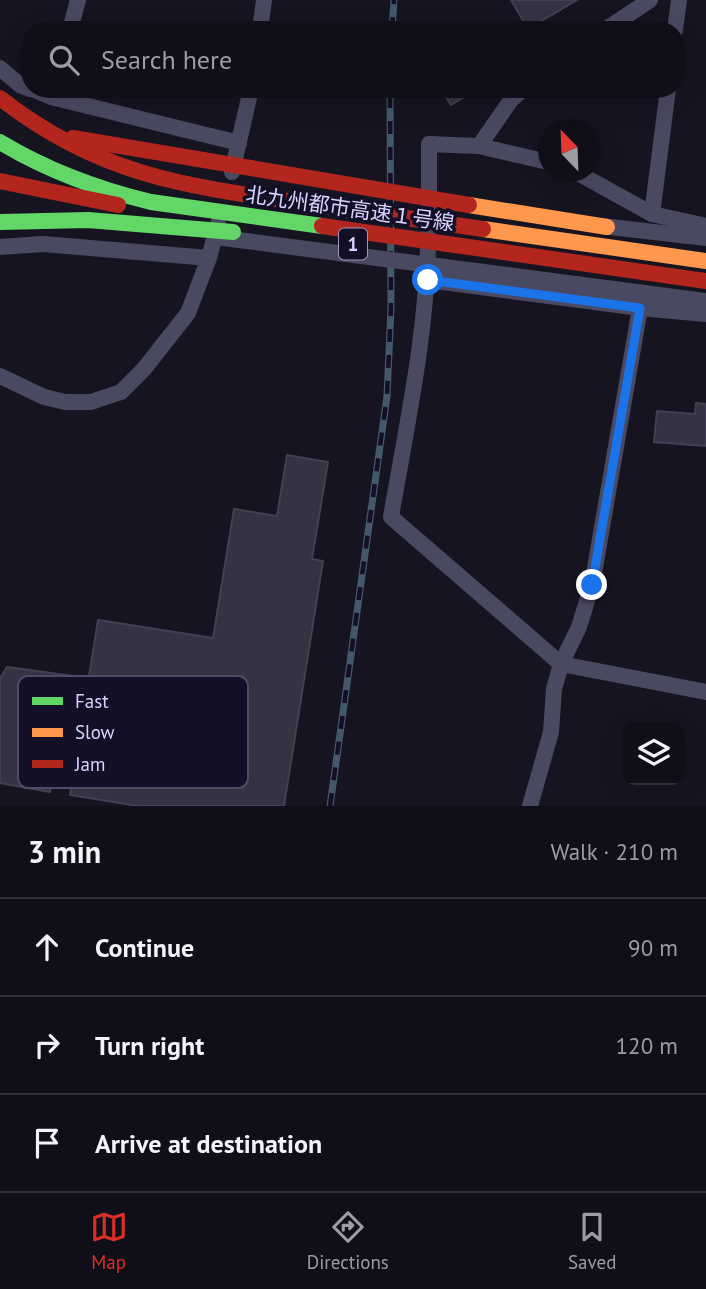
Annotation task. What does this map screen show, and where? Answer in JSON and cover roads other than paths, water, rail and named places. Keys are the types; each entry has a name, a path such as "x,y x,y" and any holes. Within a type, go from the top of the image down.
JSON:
{"main road":[{"name":"北九州都市高速１号線","path":"0,98 48,134 84,153 120,168 161,180 211,190 706,258"},
{"name":"北九州都市高速１号線","path":"2,145 25,136 84,139 267,172 607,227"},
{"name":"北九州都市高速１号線","path":"2,145 30,162 77,183 151,202 706,281"},
{"path":"2,145 112,180 211,197 706,258"},
{"path":"0,180 100,203 706,288"},
{"name":"北九州都市高速１号線","path":"0,222 90,219 706,281"}],"street":[{"path":"72,21 78,0"},
{"path":"261,21 264,0"},
{"path":"618,21 650,0"},
{"path":"677,21 679,0"},
{"path":"0,68 21,85"},
{"path":"71,98 239,143"},
{"path":"0,376 44,397 65,402 91,402 121,392 144,369 188,313 209,258 249,98"},
{"path":"479,146 513,98"},
{"path":"652,214 667,98"},
{"path":"538,160 479,146 429,144 428,280 418,359 391,517 561,664 706,692"},
{"path":"112,180 239,183 706,238"},
{"path":"594,182 652,214 706,226"},
{"path":"100,203 225,239 706,301"},
{"path":"0,247 43,243 209,258"},
{"path":"428,280 706,314"},
{"path":"530,806 551,732 554,689 561,664 579,627 592,585 640,308"}],"railway":[{"path":"393,21 394,0"},
{"path":"330,806 387,396 391,308 390,98"}]}
